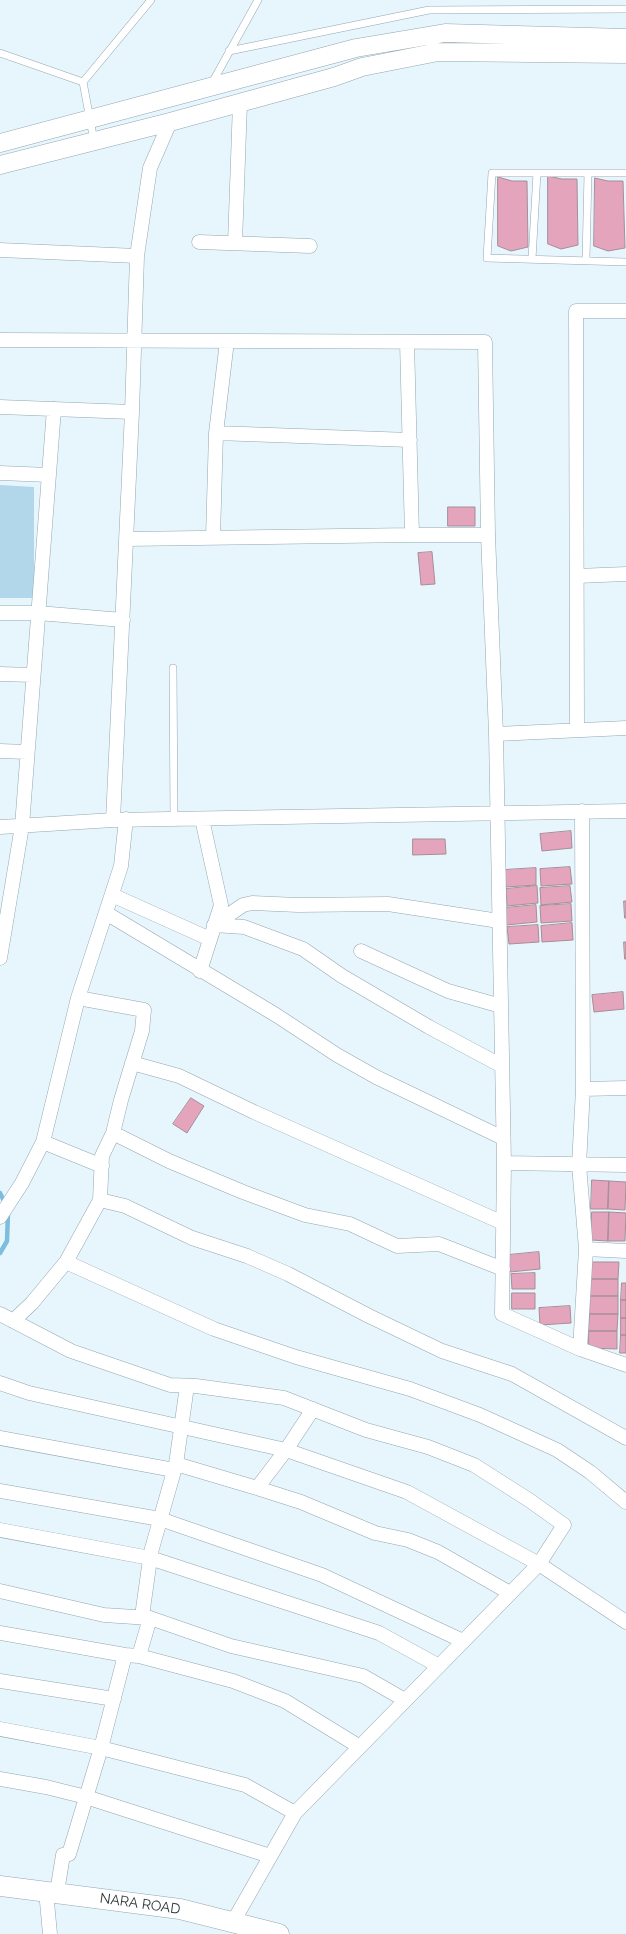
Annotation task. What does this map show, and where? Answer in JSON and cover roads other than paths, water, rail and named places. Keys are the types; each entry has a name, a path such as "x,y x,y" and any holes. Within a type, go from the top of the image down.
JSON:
{"main road":[{"name":"NARA ROAD","path":"0,1886 180,1909 279,1934"}],"street":[{"path":"0,143 356,48 445,33 626,38"},
{"path":"0,166 240,103 334,77 362,67 438,52 626,54"},
{"path":"235,243 240,103"},
{"path":"0,1217 22,1183 43,1142 78,998 121,866 123,620 137,256 150,168 170,122"},
{"path":"199,242 310,246"},
{"path":"0,250 137,256"},
{"path":"576,730 576,311 626,311"},
{"path":"0,340 485,342 488,535 496,734 504,1163 502,1314 580,1349 626,1365"},
{"path":"213,537 216,433 227,341"},
{"path":"408,342 412,535"},
{"path":"0,407 132,412"},
{"path":"0,958 3,922 22,826 54,409"},
{"path":"216,433 410,440"},
{"path":"0,473 48,475"},
{"path":"127,539 488,535"},
{"path":"576,576 626,574"},
{"path":"0,613 123,620"},
{"path":"0,674 33,675"},
{"path":"496,734 626,728"},
{"path":"0,751 27,752"},
{"path":"0,827 120,820 626,810"},
{"path":"580,1349 586,1249 579,1164 583,1088 582,811"},
{"path":"200,971 221,905 202,819"},
{"path":"112,895 210,940"},
{"path":"214,925 252,902 388,904 499,921"},
{"path":"106,913 276,1015 337,1055 376,1077 503,1138"},
{"path":"214,925 244,927 303,948 342,976 429,1027 502,1066"},
{"path":"361,951 448,991 501,1006"},
{"path":"13,1320 32,1303 66,1262 100,1200 102,1156 113,1133 142,1031 144,1010 78,998"},
{"path":"132,1063 179,1076 254,1112 503,1224"},
{"path":"583,1088 626,1088"},
{"path":"113,1133 169,1161 243,1192 305,1215 350,1224 398,1246 439,1244 503,1269"},
{"path":"43,1142 102,1166"},
{"path":"504,1163 626,1165"},
{"path":"100,1200 125,1206 192,1238 247,1256 288,1274 442,1351 512,1374 626,1438"},
{"path":"586,1249 626,1251"},
{"path":"66,1262 214,1329 304,1359 410,1389 480,1415 557,1450 590,1472 626,1502"},
{"path":"0,1314 71,1351 170,1385 284,1398 366,1430 428,1447 474,1465 530,1500 564,1525 539,1564 295,1813 232,1922"},
{"path":"0,1383 29,1393 286,1450 407,1492 539,1564 626,1622"},
{"path":"187,1386 175,1467 150,1558 142,1616 231,1646 363,1676 405,1700"},
{"path":"257,1488 286,1450 313,1409"},
{"path":"0,1438 175,1467 257,1488 301,1502 375,1532 408,1540 438,1552 510,1593"},
{"path":"0,1491 160,1519 322,1575 463,1641"},
{"path":"0,1530 150,1558 380,1633 439,1666"},
{"path":"0,1591 104,1615 150,1618"},
{"path":"50,1934 52,1892 63,1855 69,1854 114,1700 150,1618"},
{"path":"0,1633 132,1656 232,1681 285,1702 360,1747"},
{"path":"0,1681 114,1700"},
{"path":"0,1729 101,1748 245,1785 295,1813"},
{"path":"0,1779 46,1787 86,1797 270,1856"}],"lane":[{"path":"83,82 151,0"},
{"path":"210,87 258,0"},
{"path":"229,51 429,10 626,10"},
{"path":"0,53 83,82"},
{"path":"83,82 94,141"},
{"path":"626,173 492,173 487,258 626,262"},
{"path":"532,259 537,173"},
{"path":"586,260 588,173"},
{"path":"173,668 174,819"}],"waterway":[{"path":"0,1193 5,1203"},
{"path":"0,1253 7,1241 8,1212"}]}
